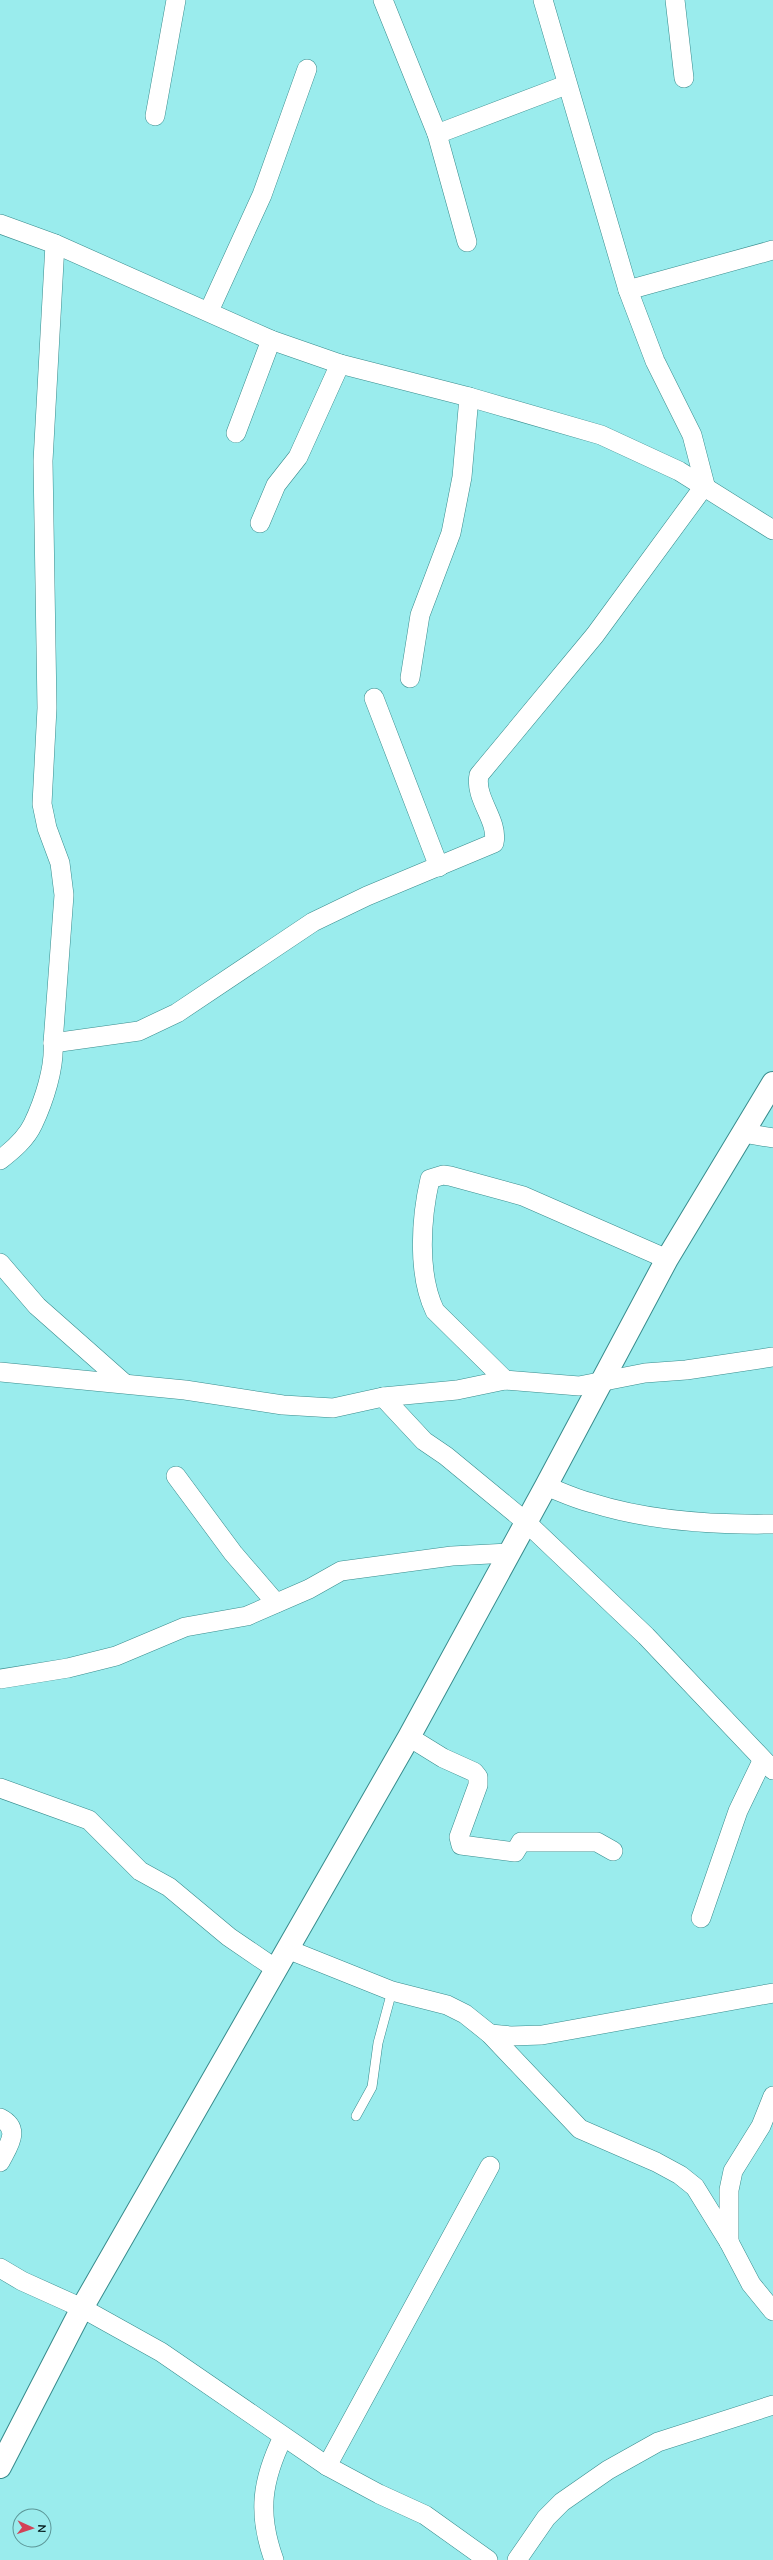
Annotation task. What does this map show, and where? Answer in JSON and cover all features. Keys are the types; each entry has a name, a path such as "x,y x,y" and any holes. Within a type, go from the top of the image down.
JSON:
{"street":[{"path":"155,116 176,0"},
{"path":"383,0 437,134 467,242"},
{"path":"53,1043 139,1030 177,1013 313,922 494,843 494,830 480,793 479,775 595,635 704,485 692,436 655,361 628,290 566,85 543,0"},
{"path":"675,0 684,78"},
{"path":"209,311 262,195 307,69"},
{"path":"437,134 566,85"},
{"path":"0,224 56,244 209,311 271,340 340,364 469,397 601,434 638,450 704,485 773,530"},
{"path":"0,1160 18,1145 33,1125 54,1060 53,1043 64,895 60,863 47,828 42,804 47,708 42,461 56,244"},
{"path":"628,290 773,250"},
{"path":"236,433 271,340"},
{"path":"260,523 276,485 298,457 340,364"},
{"path":"410,678 420,615 451,533 462,477 469,397"},
{"path":"374,698 439,866"},
{"path":"0,2466 82,2308 409,1737 546,1486 600,1380 666,1259 773,1083"},
{"path":"743,1133 773,1138"},
{"path":"505,1380 436,1311 429,1299 426,1286 424,1208 430,1179 443,1175 450,1176 523,1196 666,1259"},
{"path":"0,1263 38,1306 124,1383"},
{"path":"0,1372 124,1383 309,1408 332,1408 382,1397 457,1390 505,1380 579,1386 600,1380 773,1357"},
{"path":"382,1397 424,1441 446,1456 526,1522 646,1636 730,1722 768,1766 738,1811 701,1918"},
{"path":"176,1476 233,1553 276,1603"},
{"path":"546,1486 592,1503 659,1517 742,1525 773,1524"},
{"path":"0,1679 68,1668 116,1656 185,1627 247,1616 264,1610 276,1603 309,1589 341,1571 452,1556 509,1553"},
{"path":"409,1737 443,1758 474,1772 478,1777 478,1785 459,1837 461,1845 515,1852 522,1842 579,1841 597,1842 613,1851"},
{"path":"0,1789 89,1820 140,1871 169,1887 229,1938 276,1969"},
{"path":"287,1949 392,1991 447,2005 465,2014 490,2034 580,2129 656,2162 680,2175 695,2187 729,2242 750,2284 773,2311"},
{"path":"490,2034 511,2036 542,2035 773,1994"},
{"path":"729,2242 729,2190 733,2171 767,2129 773,2096"},
{"path":"0,2118 9,2123 12,2129 11,2140 0,2162"},
{"path":"327,2466 490,2166"},
{"path":"0,2268 22,2281 82,2308 161,2352 327,2466 379,2494 425,2515 488,2560"},
{"path":"517,2560 546,2518 562,2502 608,2470 658,2442 773,2405"},
{"path":"274,2560 264,2529 264,2493 270,2465 283,2436"}],"lane":[{"path":"356,2116 372,2087 378,2043 392,1991"}]}
